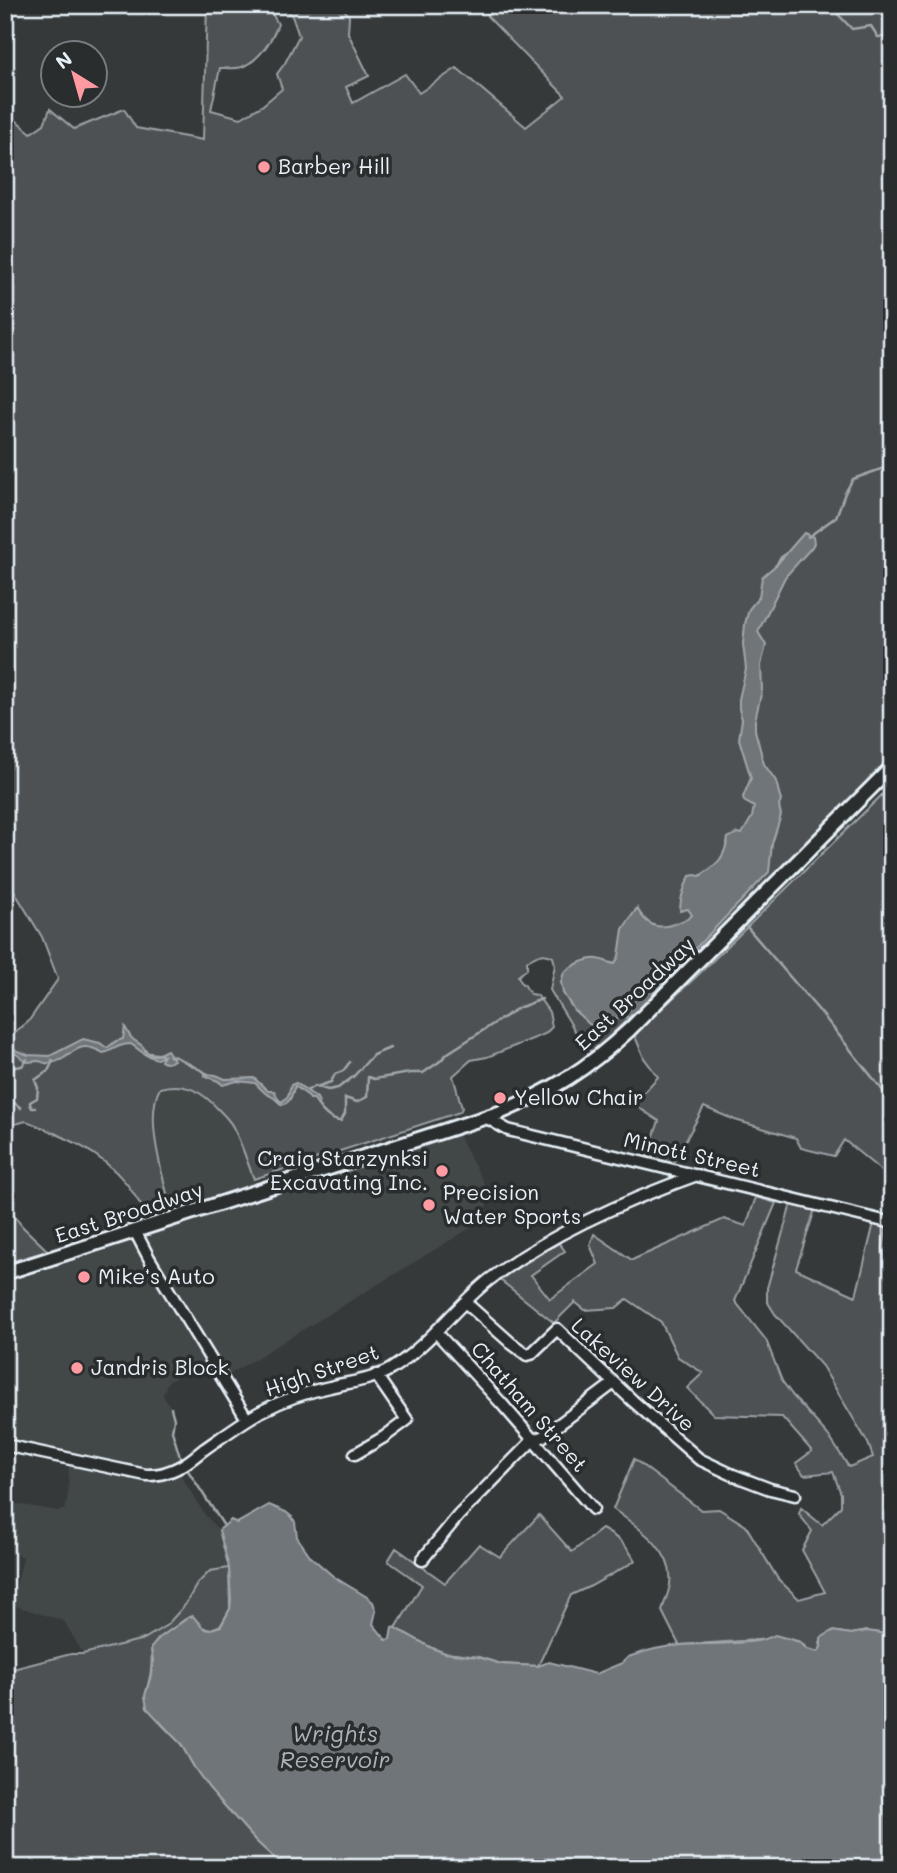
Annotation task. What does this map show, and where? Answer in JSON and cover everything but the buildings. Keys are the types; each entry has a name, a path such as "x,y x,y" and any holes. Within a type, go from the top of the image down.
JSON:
{"main road":[{"name":"East Broadway","path":"5,1273 485,1117 530,1100 561,1084 604,1053 892,767"}],"street":[{"name":"Minott Street","path":"485,1117 508,1130 892,1223"},
{"name":"High Street","path":"5,1445 146,1475 159,1475 184,1465 247,1419 276,1404 297,1395 388,1371 436,1332 480,1288 505,1269 546,1243 630,1201 697,1175"},
{"path":"135,1231 247,1419"},
{"name":"Lakeview Drive","path":"465,1302 527,1355 556,1329 699,1460 770,1489 794,1495"},
{"name":"Chatham Street","path":"436,1332 593,1509"},
{"path":"355,1454 407,1420 376,1375"},
{"path":"422,1560 458,1516 533,1440 542,1437 614,1383"}],"shaded area":[{"path":"207,5 261,5 271,12 278,24 269,43 254,60 240,68 220,68 211,110 241,118 282,89 277,74 299,36 292,16 282,5 341,5 349,16 348,33 369,76 346,87 353,103 405,74 419,93 457,68 526,127 565,96 487,16 493,5 892,5 892,759 596,1050 590,1051 583,1044 550,990 555,965 553,957 543,954 527,961 527,969 518,976 530,994 537,995 549,1012 552,1027 545,1034 487,1057 471,1060 453,1076 462,1108 460,1112 254,1179 233,1127 213,1104 200,1093 185,1087 160,1088 154,1114 154,1130 170,1206 148,1215 126,1183 93,1153 26,1121 5,1127 5,1040 28,1022 58,979 42,937 5,876 5,111 31,133 44,124 50,109 74,129 124,109 136,128 203,140"},
{"path":"892,785 892,1178 844,1140 834,1156 801,1148 796,1138 735,1120 704,1107 673,1163 647,1156 659,1121 633,1104 658,1077 644,1058 634,1034"},
{"path":"169,1085 198,1091 209,1098 232,1124 258,1191 454,1128 488,1190 488,1203 482,1216 469,1229 222,1379 209,1357 168,1382 163,1395 171,1408 174,1419 172,1431 184,1465 177,1469 205,1515 219,1530 229,1568 210,1571 166,1625 144,1639 83,1654 64,1621 12,1605 23,1557 5,1549 6,1502 58,1511 65,1509 69,1459 5,1445 5,1273 175,1218 156,1145 154,1115 156,1094 160,1088"},
{"path":"756,1197 776,1203 735,1301 766,1340 782,1381 828,1435 849,1467 873,1457 868,1443 822,1366 775,1314 767,1301 767,1288 791,1204 815,1209 796,1269 856,1296 874,1223 892,1227 892,1635 867,1631 851,1634 832,1631 820,1642 819,1652 786,1638 679,1645 662,1611 670,1584 666,1560 652,1540 613,1509 634,1459 701,1510 719,1509 746,1526 778,1579 799,1599 825,1592 802,1550 812,1531 799,1514 801,1508 822,1525 841,1506 841,1494 833,1472 804,1475 796,1463 812,1451 782,1417 714,1415 687,1388 703,1373 678,1357 661,1322 627,1299 616,1308 585,1310 575,1302 554,1323 499,1279 559,1243 565,1251 531,1275 550,1299 598,1264 590,1245 594,1234 632,1260 724,1219 746,1226"},
{"path":"5,1204 23,1227 48,1251 5,1263"},
{"path":"539,1515 572,1552 602,1529 621,1542 635,1561 571,1595 538,1666 501,1664 478,1657 445,1653 396,1628 422,1585 388,1561 396,1548 445,1583 479,1544 500,1557"},
{"path":"229,1568 230,1609 221,1625 209,1630 193,1617 184,1620 151,1648 151,1672 145,1696 161,1724 181,1744 209,1788 255,1840 289,1868 5,1868 5,1671 144,1639 167,1625 210,1571"}],"water":[{"path":"804,533 813,537 814,543 785,577 758,632 766,645 761,665 762,690 755,730 764,764 776,781 781,801 781,815 772,844 769,872 664,981 642,1008 629,1017 614,1019 602,1029 598,1029 574,1010 563,993 561,982 564,972 589,959 615,964 619,956 623,929 637,908 648,922 654,925 666,926 689,918 692,915 688,909 680,911 690,876 700,876 715,865 722,857 728,838 737,833 742,834 752,817 754,807 744,801 743,797 751,778 739,739 742,719 739,699 746,669 743,644 745,624 749,609 759,597 762,577"},
{"path":"125,1027 147,1055 157,1055 167,1050 174,1060 163,1062 161,1061 164,1056 157,1059 146,1055 131,1044 103,1053 93,1048 79,1048 64,1058 46,1063 26,1062 14,1053 5,1053 5,1049 12,1049 28,1055 50,1056 83,1039 100,1043 107,1048 123,1039"},
{"path":"205,1074 225,1079 254,1078 268,1091 274,1091 282,1102 288,1096 291,1085 296,1083 319,1102 317,1104 295,1086 290,1099 282,1105 255,1083 237,1081 223,1085"},
{"name":"Wrights Reservoir","path":"269,1505 292,1517 297,1537 311,1557 334,1577 373,1602 376,1611 373,1624 386,1640 390,1639 392,1627 445,1653 478,1657 501,1664 538,1666 549,1662 596,1674 622,1663 628,1657 668,1646 756,1641 775,1635 800,1642 807,1649 818,1652 821,1638 832,1631 851,1634 867,1631 892,1635 892,1868 289,1868 255,1840 209,1788 181,1744 147,1708 145,1696 153,1660 151,1648 159,1638 193,1616 208,1630 221,1626 230,1609 229,1568 219,1530 231,1520 237,1523"}],"waterway":[{"path":"833,5 832,8 852,29 871,26 878,37 892,36"},
{"path":"808,537 836,517 853,479 884,468 892,457"},
{"path":"777,564 786,554"},
{"path":"747,927 822,1014 888,1097 892,1125"},
{"path":"317,1104 327,1116 341,1121 345,1114 345,1098 357,1102 367,1097 368,1077 374,1079 423,1073 448,1053 518,1008 542,999"},
{"path":"308,1090 315,1086 328,1090 338,1088 353,1077 373,1055 390,1048"},
{"path":"145,1051 162,1055"},
{"path":"169,1056 210,1075"},
{"path":"5,1070 22,1066 27,1059"},
{"path":"35,1108 30,1104 37,1098 35,1080 48,1071 52,1060"},
{"path":"319,1086 331,1082 335,1074 343,1071 350,1062"},
{"path":"5,1100 21,1108"},
{"path":"888,1213 892,1198"},
{"path":"886,1228 883,1249 892,1295"},
{"path":"171,1408 174,1419 172,1431 180,1457"},
{"path":"187,1469 224,1526"}],"place":[{"name":"Barber Hill","path":"264,167"},
{"name":"Yellow Chair","path":"500,1098"},
{"name":"Craig Starzynksi Excavating Inc.","path":"442,1171"},
{"name":"Precision Water Sports","path":"429,1205"},
{"name":"Mike's Auto","path":"84,1277"},
{"name":"Jandris Block","path":"77,1368"}]}
